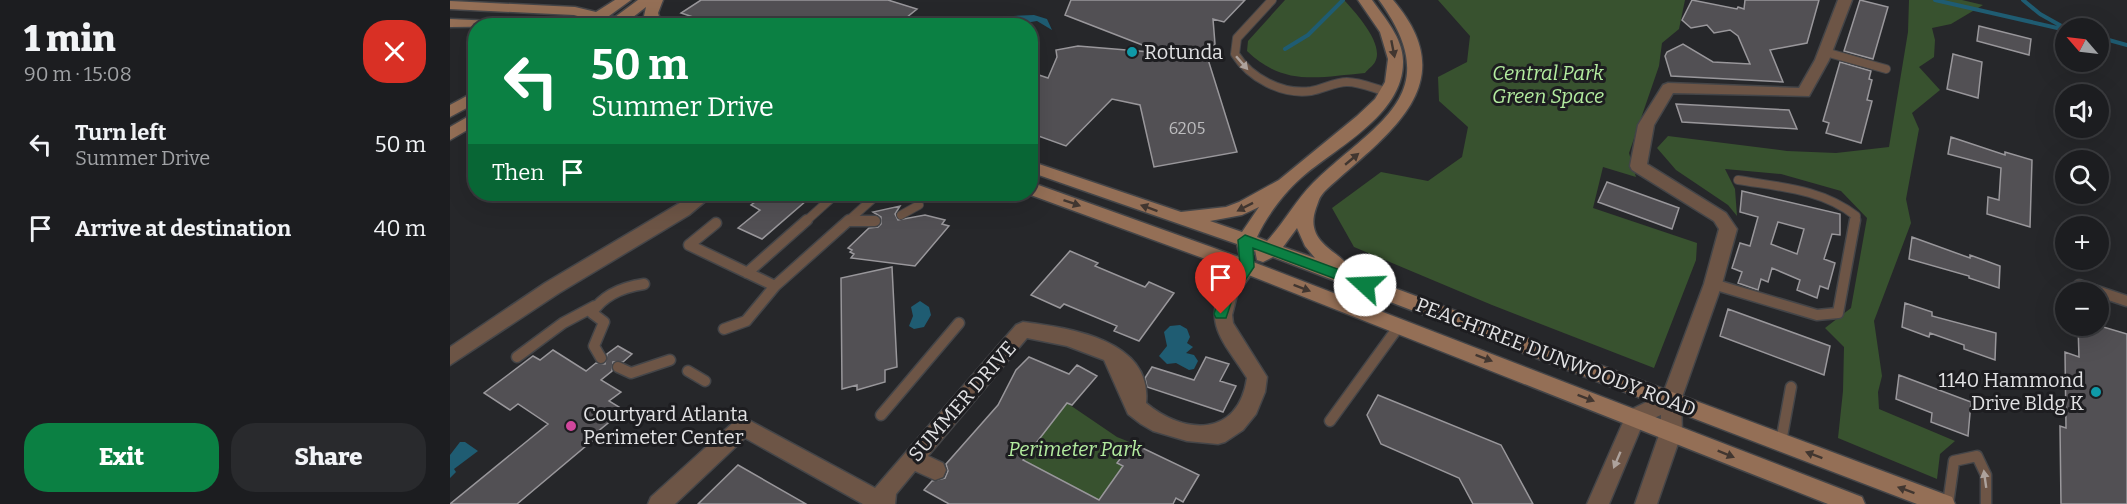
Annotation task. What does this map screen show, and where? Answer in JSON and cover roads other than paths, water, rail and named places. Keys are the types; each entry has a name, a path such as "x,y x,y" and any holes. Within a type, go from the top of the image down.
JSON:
{"main road":[{"path":"575,11 609,0"},
{"path":"597,18 624,0"},
{"path":"627,18 647,0"},
{"path":"652,18 651,9 656,0"},
{"path":"1173,217 1214,216 1243,210 1357,128 1381,105 1394,74 1396,56 1391,37 1365,0"},
{"path":"1247,267 1271,249 1319,187 1389,125 1402,108 1411,89 1415,68 1413,48 1400,17 1386,0"},
{"path":"450,5 575,11 605,18"},
{"path":"450,23 468,24"},
{"path":"450,112 468,101"},
{"path":"450,136 468,123"},
{"path":"450,136 468,126"},
{"name":"PEACHTREE DUNWOODY ROAD","path":"1038,169 1271,249 1944,504"},
{"path":"1247,267 1245,240 1278,192 1294,175"},
{"path":"1319,187 1304,219 1306,234 1325,258 1365,285"},
{"name":"PEACHTREE DUNWOODY ROAD","path":"1038,191 1247,267 1854,504"}],"street":[{"path":"1646,504 1671,432 1671,400 1713,284 1728,229 1720,217 1638,166 1646,125 1668,88 1804,93 1825,52 1845,0"},
{"path":"450,357 552,288 697,201"},
{"name":"SUMMER DRIVE","path":"659,504 743,426 884,499 911,459 1023,330 1053,333 1114,356 1113,365 1136,408 1151,421 1197,433 1218,435 1236,424 1249,408 1255,392 1257,377 1222,324 1221,314 1225,298 1247,267"},
{"path":"1599,504 1635,417 1671,400"},
{"path":"911,459 935,470"}],"lane":[{"path":"1272,0 1237,38 1235,54 1245,68 1281,88 1297,91 1310,91 1349,82 1388,92"},
{"path":"1825,52 1886,69"},
{"path":"1713,284 1817,315 1838,313 1856,216 1844,204 1803,192 1738,180"},
{"path":"747,273 828,201"},
{"path":"724,329 747,321 775,286 870,201"},
{"path":"901,215 919,205"},
{"path":"848,221 874,221"},
{"path":"716,223 689,245 775,286"},
{"path":"517,357 563,323 628,286 644,284"},
{"path":"2109,295 2127,301"},
{"path":"596,306 592,313 604,322 594,346 601,358"},
{"path":"881,415 958,323"},
{"path":"1330,421 1399,326"},
{"path":"618,367 631,373 670,360"},
{"path":"688,371 705,381"},
{"path":"1781,442 1791,387"},
{"path":"1948,504 1954,461 1977,456 1986,475 1986,504"}],"water":[{"path":"1034,15 1047,19 1052,30 1038,22 1038,18 1009,18"},
{"path":"920,301 929,307 931,315 924,327 914,329 909,326 913,316 911,307"},
{"path":"1180,325 1187,329 1190,337 1187,343 1193,347 1186,353 1194,355 1198,361 1194,369 1189,370 1176,363 1167,364 1159,356 1167,346 1164,332 1170,326"},
{"path":"460,442 465,442 478,451 454,469 456,472 450,478 450,455"}],"waterway":[{"path":"1285,49 1308,35 1343,0"},
{"path":"1935,0 2055,27"},
{"path":"2023,0 2055,22"},
{"path":"2109,40 2127,45"}],"place":[{"name":"Rotunda","path":"1132,52"},
{"name":"1140 Hammond Drive Bldg K","path":"2096,392"},
{"name":"Courtyard Atlanta Perimeter Center","path":"571,426"}],"park label":[{"name":"Central Park Green Space","path":"1548,84"},
{"name":"Perimeter Park","path":"1075,449"}]}
